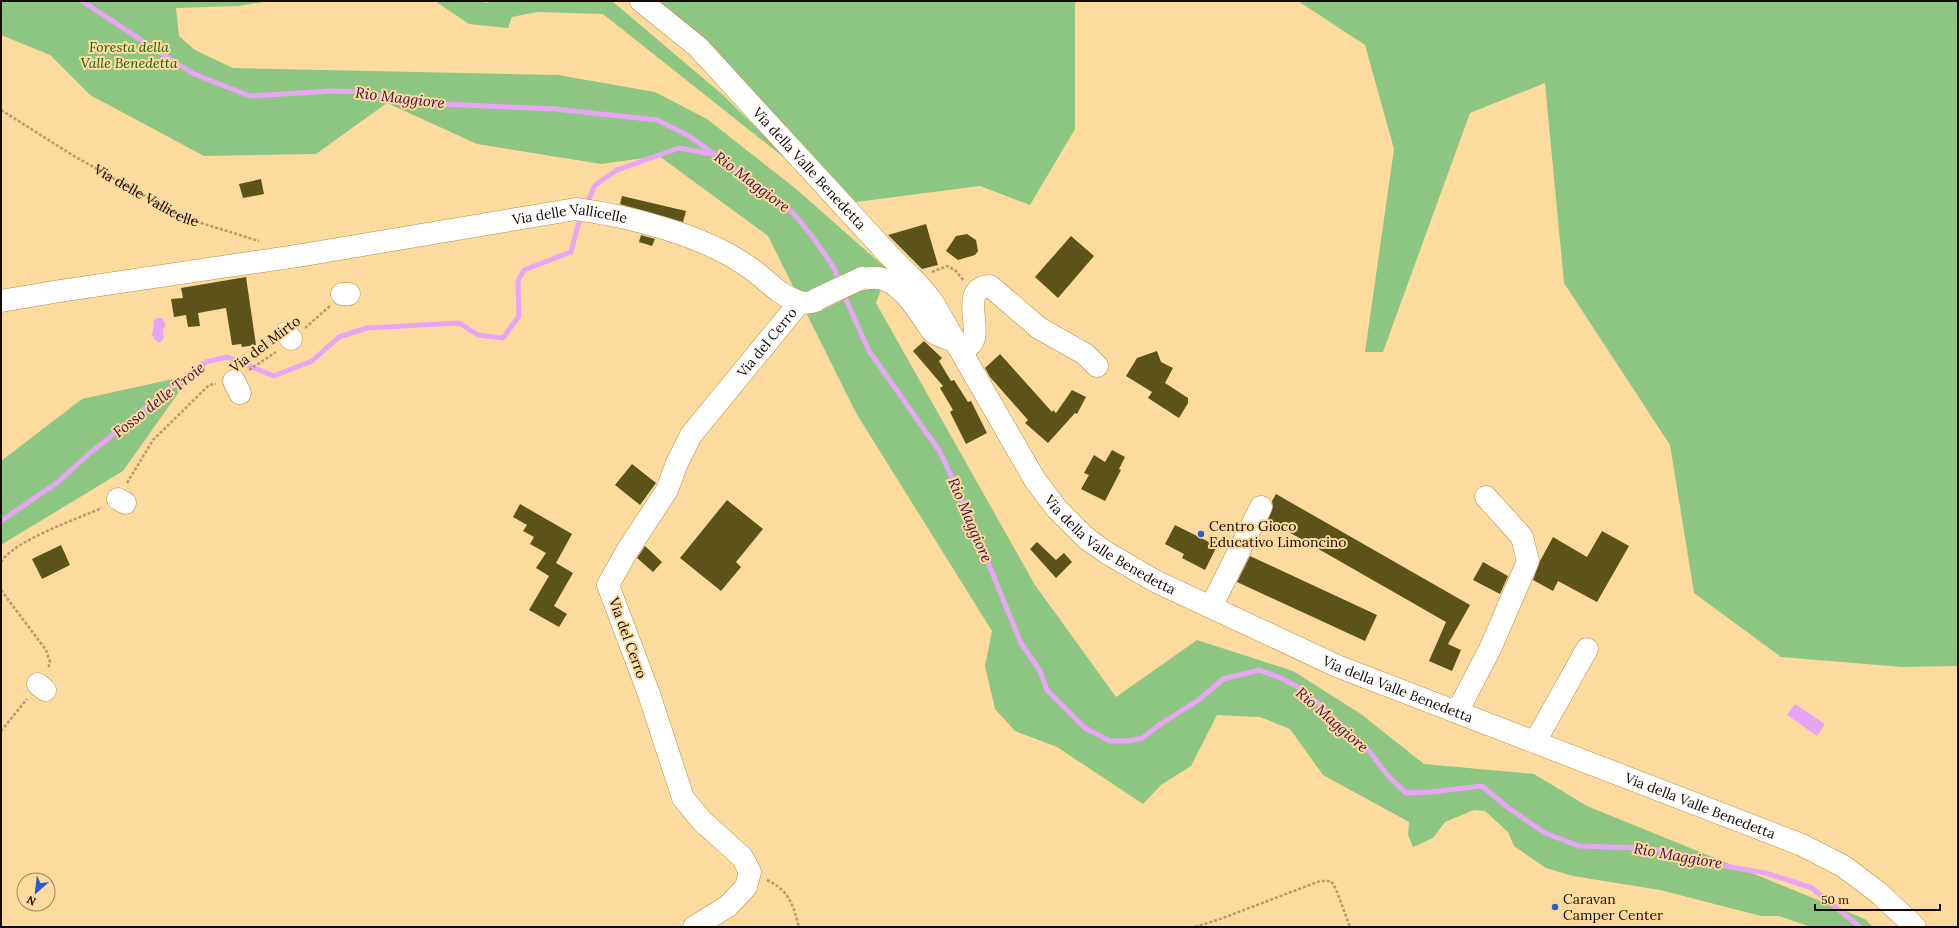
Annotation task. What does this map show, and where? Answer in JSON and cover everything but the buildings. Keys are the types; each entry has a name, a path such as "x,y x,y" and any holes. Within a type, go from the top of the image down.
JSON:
{"street":[{"name":"Via della Valle Benedetta","path":"641,1 698,48 932,301 1035,480 1057,509 1087,539 1107,553 1155,581 1337,666 1802,845 1843,866 1879,893 1915,927"},
{"name":"Via delle Vallicelle","path":"1,301 333,251 576,209 611,213 690,238 716,249 748,266 778,292 809,301"},
{"path":"809,301 862,278 879,278 890,282 912,301 933,332 958,346 970,345 973,339 974,298 976,291 982,287 990,286 1038,328 1091,360"},
{"name":"Via del Cerro","path":"750,872 742,857 702,821 683,798 649,694 608,585 627,551 667,490 677,463 691,434 809,301"},
{"path":"1457,712 1490,649 1528,561 1522,537 1486,497"},
{"path":"1211,606 1261,507"},
{"path":"1535,742 1587,649"},
{"path":"694,927 728,906 746,887 750,872"}],"path":[{"name":"Via delle Vallicelle","path":"1,110 74,156 182,217 265,243"},
{"path":"916,282 930,272 947,266 955,270 965,282 976,291"},
{"name":"Via del Mirto","path":"1,562 6,554 24,543 119,503 153,440 209,386 241,381 288,336 345,294"},
{"path":"1,590 46,650 50,662 42,687 1,731"},
{"path":"750,872 774,884 792,900 799,927"},
{"path":"1195,927 1238,913 1320,881 1331,881 1336,889 1350,927"}],"green space":[{"name":"Foresta della Valle Benedetta","path":"1,1 268,1 239,6 176,8 179,36 195,50 233,68 558,75 655,92 707,119 795,188 888,270 876,303 1035,585 1116,697 1197,640 1293,671 1361,714 1424,764 1534,774 1587,806 1865,919 1873,927 1811,927 1779,916 1761,916 1660,890 1573,876 1546,868 1514,846 1508,832 1485,811 1474,810 1445,822 1433,838 1413,847 1408,835 1409,822 1323,775 1290,729 1260,717 1217,715 1191,766 1161,785 1143,804 1057,747 1015,731 995,709 985,666 992,631 856,413 768,236 659,156 601,164 477,144 387,103 316,154 204,156 90,95 50,55 1,35"},
{"path":"435,1 483,1 486,3 492,1 612,1 723,95 796,167 603,14 537,12 512,17 508,28 469,24"},
{"path":"651,1 1075,1 1075,129 1030,205 980,186 856,202 800,141"},
{"path":"1298,1 1958,1 1958,666 1902,667 1781,657 1694,593 1670,445 1564,283 1545,83 1470,113 1383,352 1365,352 1394,149 1365,45"},
{"path":"191,375 123,471 1,545 1,461 82,399"}],"shaded area":[{"path":"162,318 166,325 163,330 164,338 159,343 153,336 151,336 153,332 154,320"},
{"path":"1795,704 1825,724 1817,736 1787,715"}],"waterway":[{"name":"Rio Maggiore","path":"82,1 194,74 250,96 331,91 363,92 416,103 555,109 657,120 689,136 766,191 794,214 815,240 834,268 840,283"},
{"name":"Fosso delle Troie","path":"586,206 595,185 617,170 679,148 712,154"},
{"name":"Fosso delle Troie","path":"1,521 58,482 91,452 163,393 206,362 227,357 274,376 312,361 339,337 367,328 459,323 478,335 503,338 519,316 518,281 524,270 571,252 582,215"},
{"name":"Rio Maggiore","path":"843,293 869,351 940,452 964,504 1021,643 1040,671 1047,690 1085,728 1110,741 1128,741 1142,738 1162,723 1200,699 1223,679 1259,670 1281,678 1298,687 1318,703 1369,751 1389,777 1406,793 1431,792 1482,786 1507,807 1545,833 1579,846 1643,848 1672,852 1719,865 1766,873 1812,888 1860,927"}],"place":[{"name":"Centro Gioco Educativo Limoncino","path":"1201,534"},
{"name":"Caravan Camper Center","path":"1555,907"}]}
